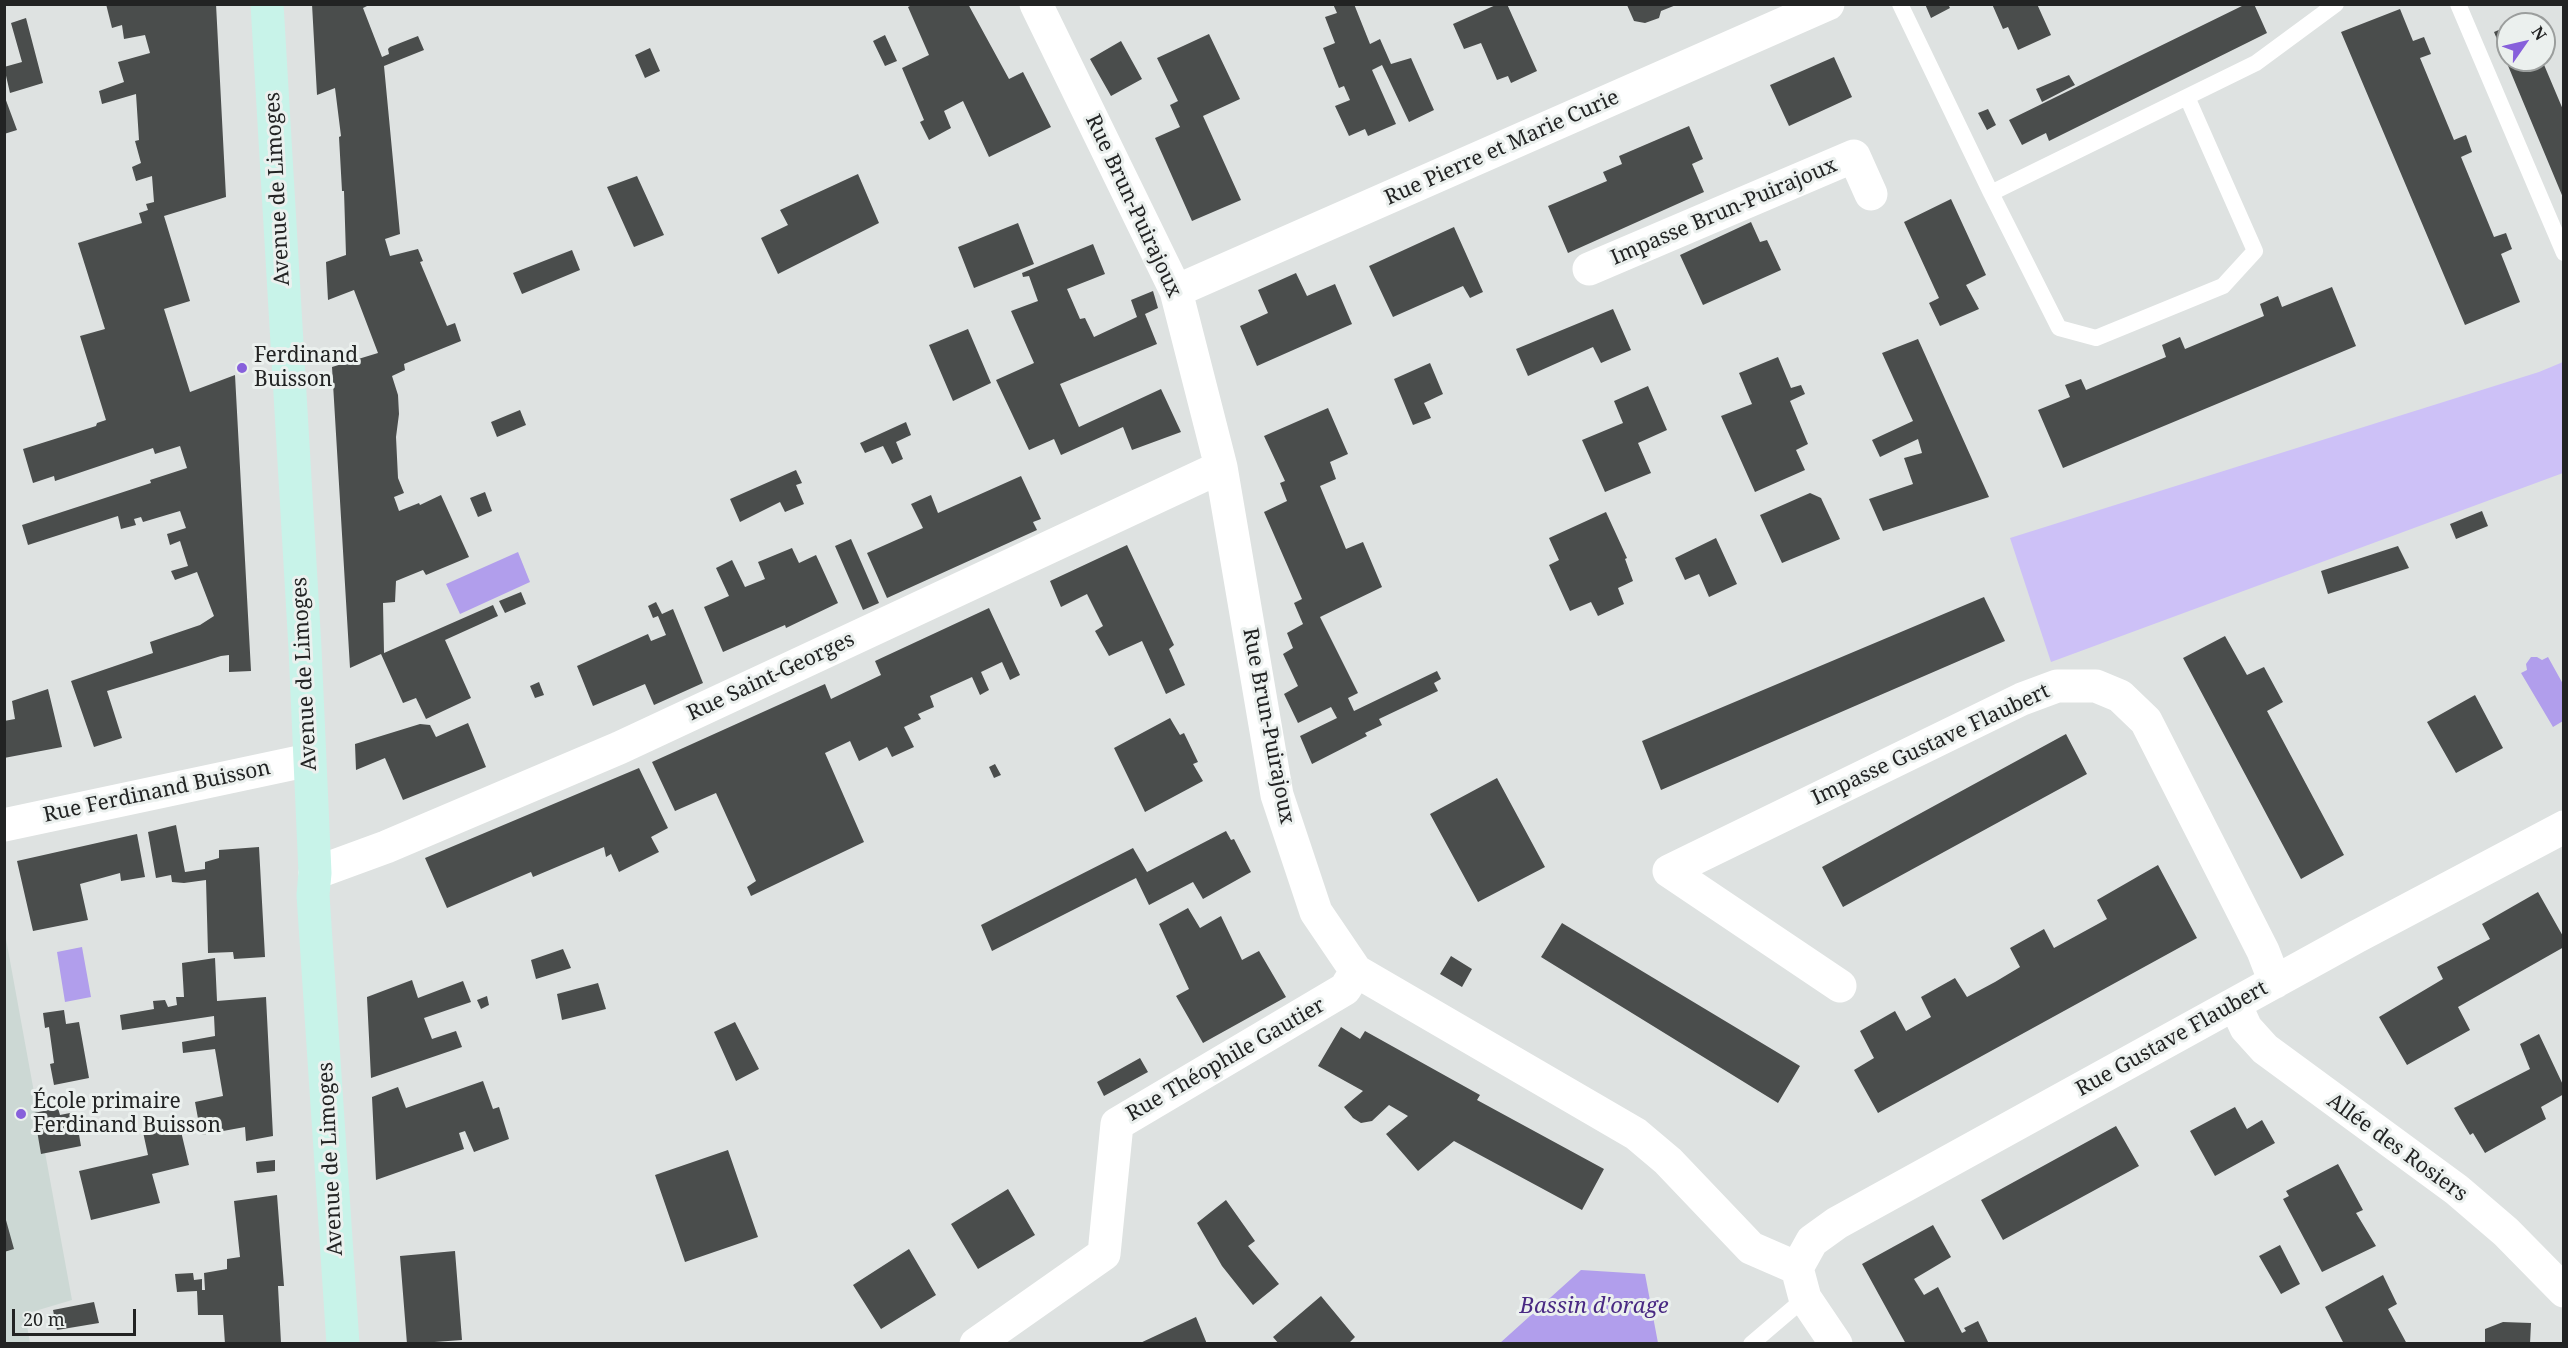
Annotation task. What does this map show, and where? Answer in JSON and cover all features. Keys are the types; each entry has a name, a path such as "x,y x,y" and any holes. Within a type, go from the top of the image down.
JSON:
{"main road":[{"name":"Avenue de Limoges","path":"267,4 315,873 313,896 343,1344"}],"street":[{"name":"Rue Brun-Puirajoux","path":"1036,4 1176,291 1221,467 1277,795 1316,912 1356,971 1636,1134 1668,1161 1751,1248 1801,1283"},
{"name":"Rue Pierre et Marie Curie","path":"1176,291 1828,4"},
{"name":"Impasse Brun-Puirajoux","path":"1589,269 1854,156 1871,194"},
{"name":"Rue Saint-Georges","path":"315,873 386,847 619,748 1221,467"},
{"name":"Impasse Gustave Flaubert","path":"1840,986 1669,871 2022,699 2056,686 2096,686 2120,696 2146,721 2263,951 2275,982"},
{"name":"Rue Ferdinand Buisson","path":"4,825 309,760"},
{"name":"Rue Gustave Flaubert","path":"1801,1283 1812,1241 1837,1223 2275,982 2564,828"},
{"name":"Rue Théophile Gautier","path":"976,1344 1104,1254 1117,1124 1345,989 1356,971"},
{"name":"Allée des Rosiers","path":"2235,1004 2246,1028 2265,1049 2457,1190 2506,1232 2564,1291"},
{"path":"1801,1283 1836,1344"}],"lane":[{"path":"1900,4 2059,328 2096,338 2223,286 2255,250 2187,96"},
{"path":"1991,193 2256,63 2336,4"},
{"path":"2458,4 2564,254"},
{"path":"1751,1344 1801,1283"}],"shaded area":[{"path":"2563,362 2563,473 2051,662 2010,538 2539,372"},
{"name":"École primaire Ferdinand Buisson","path":"4,928 72,1300 25,1314 30,1343 5,1343"}],"water":[{"path":"518,552 530,582 460,614 446,584"},
{"path":"2531,657 2542,660 2548,657 2563,684 2563,721 2553,727 2521,673 2527,670 2526,664"},
{"path":"82,947 91,997 65,1002 57,952"},
{"name":"Bassin d'orage","path":"1581,1270 1645,1274 1658,1343 1500,1343"}],"building":[{"path":"106,4 216,4 226,197 164,216 190,301 164,309 190,392 235,375 251,671 229,672 229,655 221,656 107,691 122,738 94,747 71,681 153,653 150,642 200,625 214,616 197,572 175,580 171,571 188,566 180,541 170,545 167,534 186,528 180,511 143,522 141,517 134,519 136,525 121,529 118,516 28,545 22,525 151,483 150,480 187,468 180,446 155,454 153,448 55,481 54,476 33,483 23,449 96,426 97,423 106,420 80,336 105,329 78,243 142,223 139,213 148,210 146,204 154,202 152,176 136,181 132,167 141,163 135,141 139,140 136,94 102,104 99,91 124,82 118,62 150,53 145,35 124,39 122,25 112,28"},
{"path":"312,4 371,4 363,8 382,57 389,54 390,47 418,36 424,50 384,66 400,234 385,239 390,256 418,249 423,261 420,262 447,326 455,323 461,341 404,364 405,370 392,376 398,395 399,414 396,437 398,478 404,493 394,497 399,511 419,503 420,505 441,495 469,557 426,575 423,570 396,581 395,602 383,603 384,653 493,605 498,616 445,640 471,698 426,719 416,698 403,703 381,654 350,668 332,367 378,353 354,290 328,300 326,262 346,255 344,191 342,191 339,137 341,136 335,88 317,95"},
{"path":"914,4 968,4 1009,79 1023,72 1051,127 989,157 963,101 944,111 951,128 929,140 920,122 924,120 902,68 929,55 908,7"},
{"path":"1333,4 1354,4 1370,44 1380,39 1391,64 1411,58 1434,110 1409,122 1382,65 1372,70 1396,124 1368,136 1365,129 1349,136 1335,106 1350,100 1344,86 1339,88 1323,48 1335,43 1325,17 1337,13"},
{"path":"1498,4 1507,4 1537,71 1511,83 1508,76 1497,80 1481,43 1464,49 1453,24"},
{"path":"1925,4 1948,4 1950,8 1931,18"},
{"path":"1992,4 2037,4 2051,35 2018,50 2008,27 2003,29"},
{"path":"2246,4 2254,4 2267,33 2049,141 2046,133 2022,145 2009,120"},
{"path":"1627,5 1676,5 1661,11 1659,18 1645,23 1634,21"},
{"path":"2400,9 2413,41 2424,37 2431,54 2420,58 2454,140 2466,135 2472,152 2461,157 2494,237 2506,233 2512,249 2501,254 2520,302 2465,325 2341,32"},
{"path":"26,18 43,83 10,93 4,67 22,62 11,23"},
{"path":"1209,34 1240,99 1203,116 1241,200 1192,221 1155,138 1180,127 1170,105 1178,101 1157,58"},
{"path":"885,35 897,61 885,66 873,41"},
{"path":"1121,41 1142,79 1111,96 1090,59"},
{"path":"650,48 660,71 645,78 635,55"},
{"path":"1834,57 1852,97 1789,126 1770,85"},
{"path":"2511,72 2547,72 2564,112 2564,200"},
{"path":"2069,75 2075,85 2042,102 2036,89"},
{"path":"4,95 17,130 4,134"},
{"path":"1988,109 1996,125 1987,130 1978,113"},
{"path":"1689,126 1703,159 1692,164 1704,192 1568,253 1548,206 1607,181 1603,172 1622,164 1619,156"},
{"path":"858,174 879,223 778,274 761,238 788,225 780,210"},
{"path":"637,176 664,235 634,247 607,187"},
{"path":"1951,199 1986,275 1966,285 1979,309 1940,326 1929,303 1939,298 1904,222"},
{"path":"1751,222 1760,242 1767,240 1781,270 1703,305 1680,255"},
{"path":"1018,223 1034,264 974,288 958,247"},
{"path":"1454,227 1483,292 1470,298 1463,286 1393,317 1369,266"},
{"path":"1093,244 1105,274 1067,289 1080,319 1085,318 1094,337 1137,317 1131,300 1153,291 1158,308 1145,314 1157,344 1060,384 1079,427 1161,389 1181,432 1132,450 1123,427 1061,455 1054,439 1029,450 996,380 1034,363 1011,311 1038,301 1029,276 1023,277 1022,273"},
{"path":"572,250 580,270 522,294 513,273"},
{"path":"1296,273 1307,296 1335,284 1352,324 1257,366 1240,326 1268,313 1258,290"},
{"path":"2332,287 2356,346 2063,468 2038,410 2070,397 2065,385 2081,379 2086,390 2166,357 2162,345 2180,337 2185,349 2264,316 2260,304 2278,296 2282,307"},
{"path":"1613,309 1631,350 1601,363 1593,347 1528,376 1516,349"},
{"path":"968,329 991,383 953,401 929,345"},
{"path":"1918,339 1989,497 1883,531 1869,499 1913,484 1904,458 1922,453 1918,439 1880,457 1872,440 1913,421 1882,353"},
{"path":"1778,357 1791,388 1801,385 1805,394 1790,401 1808,444 1796,450 1805,470 1755,492 1721,416 1752,404 1739,373"},
{"path":"1430,363 1443,394 1424,403 1431,418 1413,425 1394,379"},
{"path":"1648,386 1667,430 1638,443 1651,473 1605,492 1582,440 1623,423 1614,401"},
{"path":"1328,408 1348,454 1330,462 1336,479 1320,486 1346,549 1363,542 1382,587 1320,617 1358,693 1348,698 1354,711 1437,671 1441,679 1434,683 1438,691 1379,719 1382,725 1365,733 1367,736 1312,764 1300,736 1337,718 1331,707 1298,723 1284,694 1298,686 1283,654 1293,648 1287,633 1303,624 1294,603 1302,599 1264,512 1287,501 1280,483 1285,481 1264,436"},
{"path":"520,410 526,425 497,437 491,422"},
{"path":"906,422 911,435 896,442 903,459 892,464 883,446 865,453 860,443"},
{"path":"796,470 802,483 796,485 804,504 785,512 780,502 740,522 730,499"},
{"path":"1021,476 1041,519 1033,522 1037,530 887,598 867,553 923,528 911,504 931,495 938,513"},
{"path":"485,492 492,511 478,517 470,498"},
{"path":"1810,493 1821,498 1840,539 1782,563 1760,515"},
{"path":"2482,511 2488,526 2456,539 2450,524"},
{"path":"1606,512 1627,558 1625,559 1633,581 1618,588 1624,604 1598,616 1591,602 1570,611 1549,565 1559,560 1549,538"},
{"path":"1716,538 1737,584 1709,597 1699,574 1685,580 1675,558"},
{"path":"851,539 879,603 863,610 835,546"},
{"path":"1127,545 1174,645 1169,649 1185,685 1166,694 1142,641 1109,656 1095,631 1103,626 1087,594 1061,607 1050,581"},
{"path":"2398,546 2409,568 2328,594 2321,571"},
{"path":"792,548 799,563 816,555 838,603 786,628 785,625 723,652 704,607 729,596 716,568 732,560 745,587 765,579 758,562"},
{"path":"521,592 526,604 505,613 499,601"},
{"path":"1984,597 2005,641 1661,790 1642,741"},
{"path":"656,602 662,614 673,609 703,683 654,705 645,684 593,706 577,666 648,634 651,641 666,635 658,616 653,618 648,606"},
{"path":"989,608 1020,675 1010,680 1002,662 981,672 989,690 980,695 972,677 930,696 934,707 918,714 921,719 904,727 914,747 892,757 887,747 859,761 850,741 825,753 864,842 751,896 747,887 756,881 716,793 675,811 652,762 825,684 831,699 881,675 875,661"},
{"path":"2225,636 2247,675 2264,667 2283,702 2267,711 2344,855 2301,879 2183,658"},
{"path":"539,682 544,695 535,698 530,686"},
{"path":"48,689 62,747 4,758 4,721 15,719 12,701"},
{"path":"2475,695 2503,748 2456,773 2427,722"},
{"path":"1170,718 1180,735 1184,733 1198,762 1193,764 1203,781 1145,812 1114,748"},
{"path":"468,723 486,767 403,800 385,758 356,770 355,744 420,724 430,725 436,737"},
{"path":"2066,734 2087,774 1843,907 1822,867"},
{"path":"995,764 1001,775 994,778 989,767"},
{"path":"639,768 668,828 651,837 659,852 619,872 611,854 606,857 604,847 533,877 531,872 447,908 425,858"},
{"path":"1497,778 1545,867 1478,902 1430,814"},
{"path":"176,825 185,872 205,869 205,862 219,858 219,850 259,847 265,957 234,959 233,952 208,953 206,880 184,883 172,882 171,875 156,878 148,832"},
{"path":"1226,831 1231,840 1234,839 1251,872 1203,899 1193,882 1149,905 1136,878 992,951 981,925 1133,848 1147,872"},
{"path":"137,834 145,877 121,881 120,873 80,884 88,920 33,931 17,861"},
{"path":"2158,865 2197,938 1878,1113 1854,1070 1874,1058 1860,1031 1895,1011 1906,1031 1931,1017 1921,997 1955,978 1967,997 1995,982 2020,967 2010,948 2044,929 2054,948 2107,919 2097,900"},
{"path":"2538,892 2564,938 2564,947 2458,1007 2470,1030 2407,1065 2379,1017 2443,979 2437,967 2490,939 2482,924"},
{"path":"1188,908 1200,928 1221,916 1242,960 1259,951 1286,997 1203,1043 1176,996 1189,989 1159,924"},
{"path":"1562,923 1800,1066 1778,1103 1541,957"},
{"path":"563,949 571,968 536,979 531,960"},
{"path":"1451,956 1472,969 1462,987 1440,974"},
{"path":"215,958 217,1001 266,997 273,1136 246,1141 245,1127 201,1135 195,1102 223,1096 215,1049 183,1053 182,1042 215,1036 214,1016 122,1030 120,1015 154,1009 153,1001 165,1000 168,1007 177,1005 176,997 184,997 182,963"},
{"path":"412,980 418,998 463,981 471,1002 424,1018 432,1039 456,1031 462,1047 371,1078 367,997"},
{"path":"598,983 606,1009 562,1020 557,994"},
{"path":"487,996 489,1005 481,1009 477,1000"},
{"path":"64,1010 66,1024 79,1022 89,1078 54,1085 50,1064 54,1063 49,1027 45,1028 43,1013"},
{"path":"735,1022 759,1069 736,1081 714,1032"},
{"path":"1341,1027 1360,1039 1365,1031 1480,1095 1477,1100 1604,1169 1582,1210 1454,1141 1418,1171 1386,1134 1408,1116 1389,1105 1372,1121 1361,1123 1353,1118 1344,1107 1363,1091 1318,1066"},
{"path":"2539,1034 2564,1087 2564,1094 2541,1107 2546,1119 2485,1153 2473,1133 2470,1135 2454,1108 2530,1069 2520,1044"},
{"path":"1140,1058 1148,1072 1104,1096 1097,1082"},
{"path":"483,1081 493,1109 499,1107 509,1139 474,1152 465,1131 459,1133 464,1149 376,1180 372,1097 398,1087 406,1108"},
{"path":"2235,1107 2247,1129 2262,1120 2275,1143 2215,1176 2190,1131"},
{"path":"58,1108 60,1115 75,1112 81,1146 41,1154 34,1113"},
{"path":"179,1123 189,1165 152,1174 160,1203 91,1220 79,1171 148,1155 143,1132"},
{"path":"2116,1126 2139,1166 2003,1240 1981,1200"},
{"path":"728,1150 758,1237 685,1262 655,1175"},
{"path":"275,1160 275,1171 257,1173 256,1162"},
{"path":"2338,1164 2363,1210 2356,1213 2376,1246 2322,1272 2283,1199 2289,1196 2286,1191"},
{"path":"1008,1189 1035,1235 978,1269 951,1224"},
{"path":"277,1195 284,1286 278,1286 281,1343 225,1344 223,1315 198,1315 197,1291 177,1292 175,1274 193,1273 194,1280 202,1279 202,1290 205,1290 204,1273 227,1269 227,1259 240,1257 234,1201"},
{"path":"1226,1200 1255,1241 1248,1246 1279,1284 1253,1305 1222,1266 1197,1223"},
{"path":"4,1213 14,1249 4,1252"},
{"path":"1933,1225 1951,1257 1914,1279 1924,1295 1938,1287 1962,1333 1966,1331 1964,1328 1978,1321 1989,1344 1906,1344 1862,1264"},
{"path":"2280,1245 2300,1284 2281,1294 2259,1256"},
{"path":"909,1249 936,1295 881,1329 853,1285"},
{"path":"455,1251 462,1340 407,1344 400,1256"},
{"path":"2383,1275 2397,1304 2388,1309 2407,1344 2344,1344 2325,1307"},
{"path":"1321,1296 1355,1337 1348,1344 1279,1344 1273,1337"},
{"path":"94,1302 99,1323 57,1330 53,1310"},
{"path":"1196,1317 1207,1344 1138,1344"},
{"path":"2503,1322 2531,1323 2530,1344 2485,1344 2485,1329"}],"place":[{"name":"Ferdinand Buisson","path":"242,368"},
{"name":"École primaire Ferdinand Buisson","path":"21,1114"}]}
